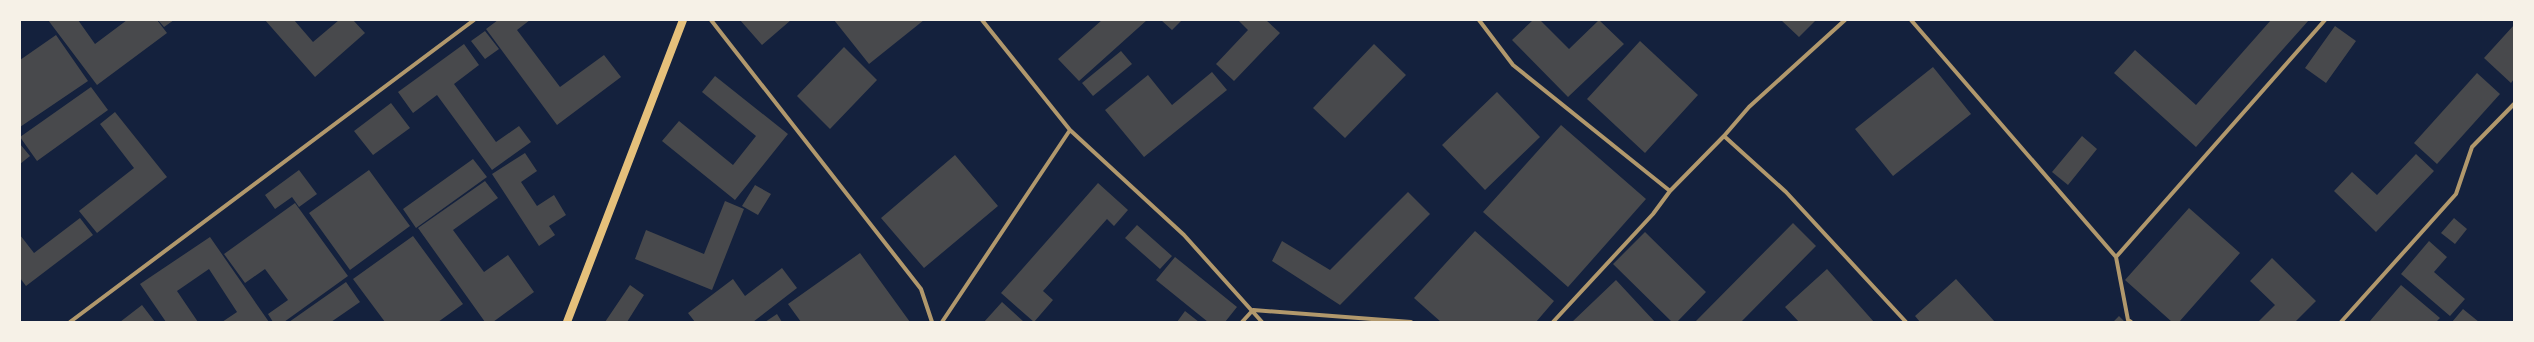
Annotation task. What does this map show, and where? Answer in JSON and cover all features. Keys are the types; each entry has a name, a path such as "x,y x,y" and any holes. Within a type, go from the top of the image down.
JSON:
{"main road":[{"path":"566,320 683,20"}],"street":[{"path":"70,322 474,20"},
{"path":"711,20 922,289 932,322"},
{"path":"982,20 1070,130 1184,235 1253,310 1262,322"},
{"path":"1479,20 1514,65 1670,192"},
{"path":"1552,322 1653,214 1670,192 1724,136 1748,107 1845,20"},
{"path":"1911,20 2116,257 2128,320 2131,322"},
{"path":"2116,257 2325,20"},
{"path":"2341,322 2456,194 2472,147 2514,104"},
{"path":"942,322 1070,130"},
{"path":"1724,136 1786,192 1906,322"},
{"path":"1242,322 1253,310"},
{"path":"1253,310 1411,322"}],"building":[{"path":"48,20 78,20 95,44 127,20 157,20 167,33 97,85"},
{"path":"158,20 174,20 164,27"},
{"path":"265,20 294,20 313,42 339,20 353,20 365,33 315,77"},
{"path":"498,20 530,20 517,30 560,87 604,55 621,77 557,125 486,29"},
{"path":"740,20 791,20 762,45"},
{"path":"834,20 924,20 869,64"},
{"path":"1102,20 1147,20 1079,81 1058,59"},
{"path":"1161,20 1182,20 1172,30"},
{"path":"1238,20 1266,20 1280,33 1234,81 1216,64 1248,30"},
{"path":"1533,20 1540,20 1569,49 1599,20 1624,44 1568,97 1512,40"},
{"path":"1781,20 1816,20 1799,37"},
{"path":"2271,20 2309,20 2196,147 2114,73 2135,50 2196,105"},
{"path":"2514,25 2514,79 2511,83 2484,58"},
{"path":"2335,26 2356,41 2326,83 2305,68"},
{"path":"485,31 499,49 485,59 471,41"},
{"path":"56,35 88,81 20,127 20,60"},
{"path":"1640,41 1698,95 1645,153 1587,99"},
{"path":"464,44 479,65 454,84 496,142 519,126 531,142 492,170 437,95 413,113 398,92"},
{"path":"1374,44 1406,75 1345,138 1313,108"},
{"path":"844,47 877,80 830,129 797,96"},
{"path":"1121,51 1132,64 1093,96 1082,83"},
{"path":"1933,67 1971,114 1893,176 1855,129"},
{"path":"1212,72 1227,90 1144,157 1105,110 1148,75 1172,105"},
{"path":"2477,73 2500,94 2437,164 2414,143"},
{"path":"715,76 788,134 735,200 662,141 679,121 733,165 756,136 702,92"},
{"path":"91,87 108,110 37,161 20,137"},
{"path":"1497,92 1540,137 1485,190 1442,145"},
{"path":"391,103 410,128 373,155 354,131"},
{"path":"115,112 167,177 97,233 79,211 134,168 100,124"},
{"path":"1561,125 1646,199 1568,287 1483,212"},
{"path":"2082,136 2097,149 2068,185 2052,172"},
{"path":"20,144 30,156 20,164"},
{"path":"525,153 537,171 521,182 537,206 554,195 566,215 549,226 555,235 539,246 492,174"},
{"path":"2416,154 2434,171 2376,232 2334,191 2352,172 2377,195"},
{"path":"955,155 998,206 924,268 881,218"},
{"path":"473,159 487,177 416,228 403,209"},
{"path":"299,170 317,194 299,207 292,197 275,209 265,195"},
{"path":"369,170 410,226 350,270 309,213"},
{"path":"485,181 498,198 453,230 484,272 508,255 534,292 493,322 485,322 418,228"},
{"path":"1098,183 1128,210 1114,226 1107,219 1043,291 1053,300 1034,322 1001,293"},
{"path":"755,185 771,194 758,215 742,206"},
{"path":"1408,192 1430,214 1340,305 1272,261 1282,241 1330,270"},
{"path":"725,201 744,209 712,290 635,259 646,230 704,254"},
{"path":"295,203 348,276 284,322 273,322 268,314 288,300 265,269 245,283 224,254"},
{"path":"2189,208 2240,253 2179,322 2172,322 2125,280"},
{"path":"80,218 93,235 26,286 20,278 20,235 34,253"},
{"path":"2454,218 2467,229 2455,244 2441,233"},
{"path":"1793,223 1816,246 1741,322 1695,322"},
{"path":"1137,225 1172,256 1160,269 1125,238"},
{"path":"1475,231 1554,301 1536,322 1441,322 1414,298"},
{"path":"1645,232 1706,292 1677,322 1672,322 1613,264"},
{"path":"413,236 463,304 438,322 385,322 353,279"},
{"path":"210,237 269,322 222,322 237,312 209,269 177,291 198,322 166,322 140,284"},
{"path":"2429,241 2447,257 2434,272 2465,299 2450,316 2401,274"},
{"path":"860,253 910,322 801,322 788,304"},
{"path":"1175,257 1237,307 1225,322 1208,322 1156,280"},
{"path":"2272,258 2316,301 2295,322 2258,322 2275,305 2250,281"},
{"path":"782,268 797,288 753,322 695,322 688,313 733,279 745,296"},
{"path":"1827,269 1874,322 1799,322 1785,307"},
{"path":"1956,279 1995,322 1920,322 1915,316"},
{"path":"1616,280 1655,322 1572,322"},
{"path":"346,282 360,302 331,322 289,322"},
{"path":"630,285 644,295 627,322 605,322"},
{"path":"2401,285 2440,318 2436,322 2369,322"},
{"path":"1002,302 1024,322 984,322"},
{"path":"142,305 155,322 120,322"},
{"path":"2463,309 2479,322 2452,322"},
{"path":"1185,311 1199,322 1177,322"},
{"path":"777,314 782,322 765,322"},
{"path":"2119,316 2125,322 2113,322"}]}
